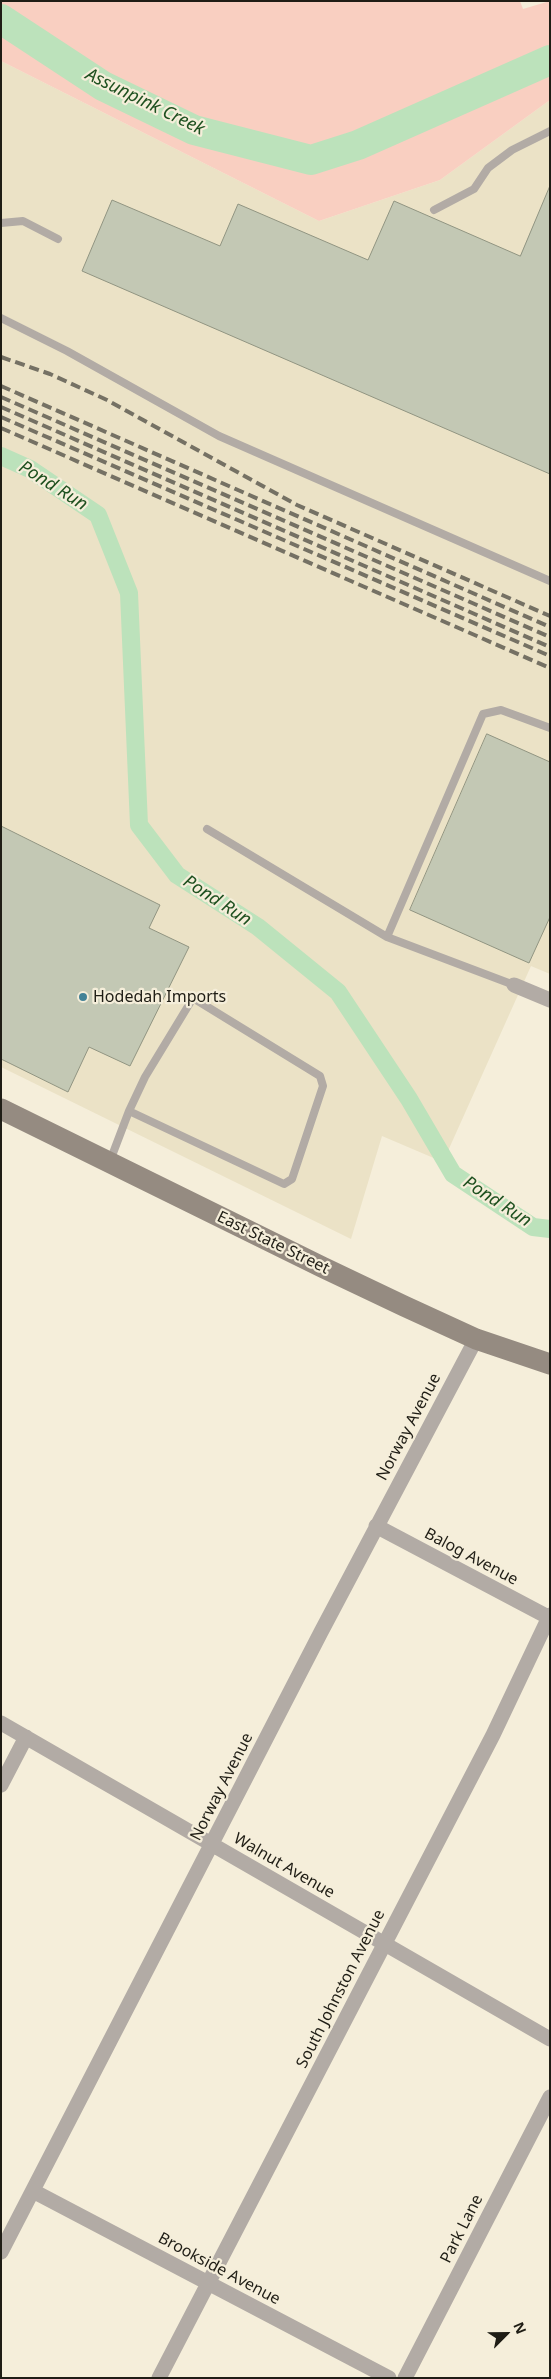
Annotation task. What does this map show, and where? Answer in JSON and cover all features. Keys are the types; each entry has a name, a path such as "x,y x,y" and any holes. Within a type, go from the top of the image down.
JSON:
{"street":[{"path":"514,985 550,1000"},
{"name":"East State Street","path":"1,1109 322,1267 476,1338 550,1364"},
{"name":"Norway Avenue","path":"1,2252 376,1526 476,1338"},
{"name":"Balog Avenue","path":"376,1526 549,1617"},
{"name":"South Johnston Avenue","path":"159,2378 493,1735 549,1617"},
{"name":"Walnut Avenue","path":"1,1723 550,2039"},
{"path":"1,1785 26,1737"},
{"name":"Park Lane","path":"404,2378 550,2097"},
{"name":"Brookside Avenue","path":"33,2191 389,2378"}],"lane":[{"path":"434,210 474,189 488,168 512,150 550,131"},
{"path":"1,223 24,221 58,239"},
{"path":"1,318 67,350 219,436 550,581"},
{"path":"387,937 483,714 501,710 550,728"},
{"path":"207,829 387,937 514,985"},
{"path":"109,1162 129,1111 146,1077 193,998 320,1076 323,1086 292,1179 284,1184 129,1111"}],"shaded area":[{"path":"1,1 520,1 523,9 550,1 550,100 440,180 319,221 1,61"},
{"path":"1,61 319,221 440,180 550,100 550,974 531,966 443,1162 382,1136 351,1239 1,1067"}],"building":[{"path":"550,186 550,474 82,271 112,200 220,246 238,204 368,260 394,201 520,256"},
{"path":"487,734 550,762 550,917 529,963 410,910"},
{"name":"Hodedah Imports","path":"1,826 160,905 149,928 189,947 130,1066 89,1047 68,1092 1,1059"}],"waterway":[{"name":"Assunpink Creek","path":"1,19 103,86 194,130 311,160 358,145 550,60"},
{"name":"Pond Run","path":"1,456 30,469 98,515 129,593 139,825 177,875 258,927 338,992 409,1099 453,1174 533,1227 550,1229"}],"railway":[{"path":"1,357 50,374 107,400 297,505 550,616"},
{"path":"1,386 550,627"},
{"path":"1,397 550,637"},
{"path":"1,407 550,647"},
{"path":"1,417 550,656"},
{"path":"1,428 550,668"}],"place":[{"name":"Hodedah Imports","path":"83,997"}]}
